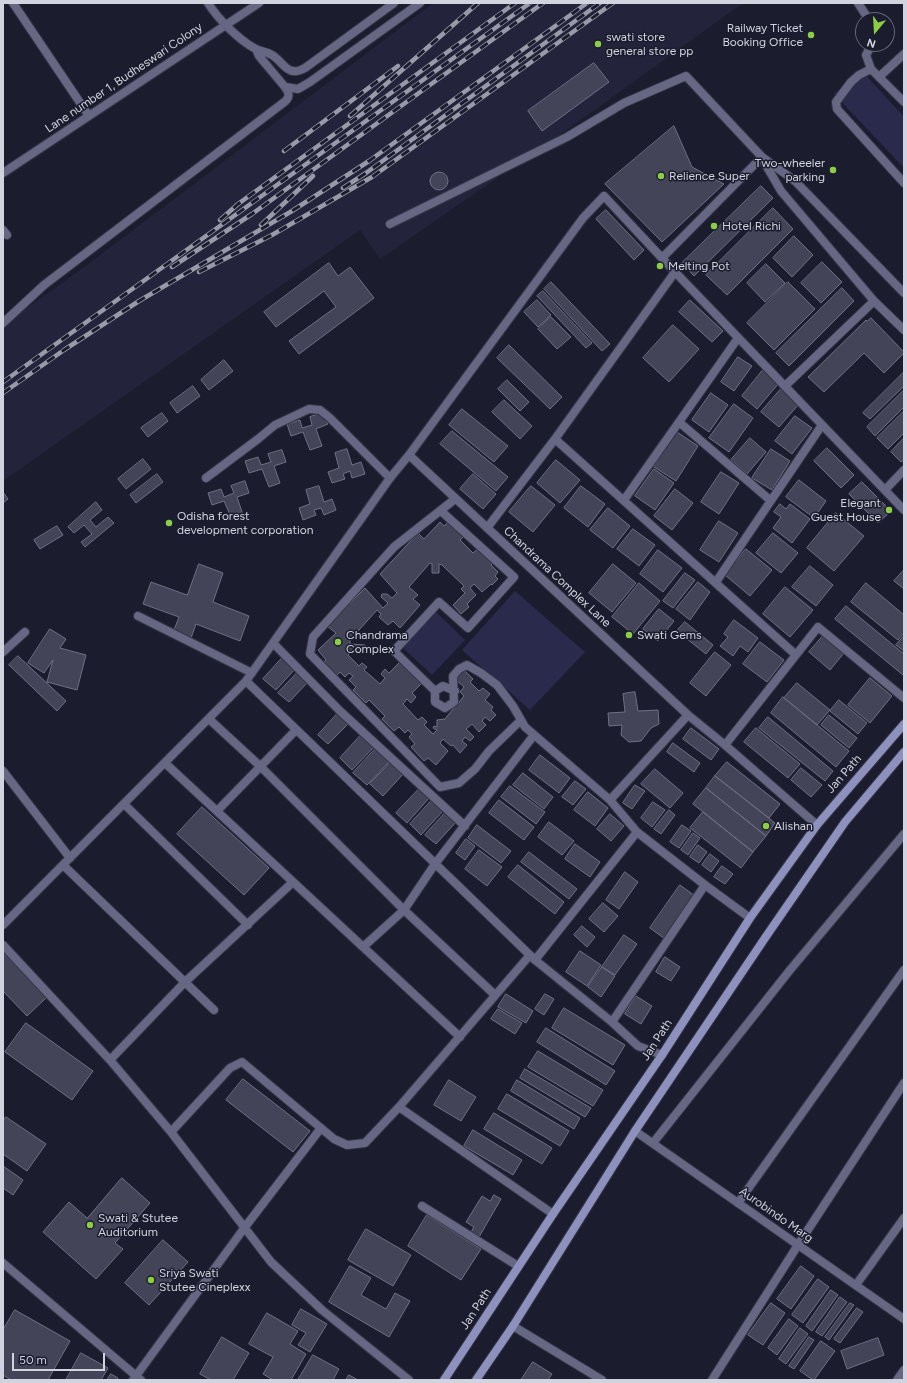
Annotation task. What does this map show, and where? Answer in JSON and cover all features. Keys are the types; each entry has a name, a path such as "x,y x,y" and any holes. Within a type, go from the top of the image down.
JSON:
{"main road":[{"name":"Jan Path","path":"444,1380 518,1266 662,1054 750,918 817,825 904,724"},
{"path":"476,1380 513,1326 635,1131 770,931 845,822 904,752"}],"street":[{"path":"13,3 89,116"},
{"path":"208,3 226,25 256,49 266,51 274,56 281,65 294,71 300,71 394,3"},
{"name":"Lane number 1, Budheswari Colony","path":"3,173 259,3"},
{"path":"285,87 298,89 310,82 420,3"},
{"path":"858,3 864,12"},
{"path":"3,323 44,285 287,100 289,92 259,56 256,49"},
{"path":"868,52 866,55 871,69 904,101"},
{"path":"879,77 904,54"},
{"path":"871,69 859,74 846,88 836,102 837,109 904,183"},
{"path":"390,224 567,137 624,103 686,76 762,157 795,181 904,293"},
{"path":"662,258 762,157"},
{"path":"762,157 781,191 874,301 904,330"},
{"path":"3,925 246,682 390,478 409,455 583,218 604,196 738,338 904,510"},
{"path":"487,528 555,439 675,272"},
{"path":"785,386 874,301"},
{"path":"624,500 738,338"},
{"path":"206,478 258,440 275,425 309,409 320,410 330,418 390,478"},
{"path":"679,422 770,500"},
{"path":"716,582 822,424"},
{"path":"555,439 796,655"},
{"name":"Chandrama Complex Lane","path":"409,455 688,715 817,825"},
{"path":"884,490 904,470"},
{"path":"455,499 394,547 313,637 310,654 440,787 458,782 474,769 489,751 521,720"},
{"path":"441,511 514,577 468,628 439,602 394,651 435,691 435,702 445,708 454,702 453,676 459,669 466,665 481,673 497,686 513,706 525,727 610,800 637,832 750,918"},
{"path":"138,616 252,672"},
{"path":"725,745 818,627 904,698"},
{"path":"3,652 25,632"},
{"path":"273,643 340,711 465,826"},
{"path":"246,682 532,957 612,1022 638,1046 662,1054"},
{"path":"435,691 443,686 454,691"},
{"path":"610,800 688,715"},
{"path":"209,719 260,767 404,910 495,995"},
{"path":"217,811 296,730"},
{"path":"363,947 404,910 436,864 534,735"},
{"path":"165,763 460,1037"},
{"path":"3,771 70,858"},
{"path":"124,804 248,925"},
{"path":"170,1132 230,1068 242,1062 334,1139 347,1145 365,1142 399,1107 495,995 532,957 637,832"},
{"path":"653,1143 790,970 904,834"},
{"path":"63,865 214,1010"},
{"path":"110,1060 185,982 293,882"},
{"path":"612,1022 705,885"},
{"path":"3,945 110,1060 170,1132 271,1262 290,1282 322,1310 409,1380"},
{"path":"738,1203 904,970"},
{"path":"712,1380 904,1083"},
{"path":"399,1107 553,1214"},
{"path":"3,1263 136,1378 245,1227 321,1128"},
{"name":"Aurobindo Marg","path":"635,1131 904,1319"},
{"path":"422,1206 518,1266"},
{"path":"856,1285 904,1218"},
{"path":"513,1326 602,1380"},
{"path":"897,1380 904,1370"}],"shaded area":[{"path":"433,3 743,3 578,122 380,259 360,230 3,481 3,325 87,265"},
{"path":"862,71 904,117 904,168 834,94"},
{"path":"515,591 585,652 530,710 462,650"},
{"path":"435,611 465,640 432,675 402,647"}],"building":[{"path":"594,63 609,82 542,131 528,111"},
{"name":"Relience Super","path":"674,126 692,167 724,184 662,242 605,184"},
{"path":"439,172 445,175 448,181 445,187 439,190 433,187 430,181 433,175"},
{"path":"761,186 773,198 694,276 682,263"},
{"path":"773,208 793,229 727,295 706,275"},
{"path":"606,210 644,250 634,260 596,219"},
{"path":"794,236 813,255 792,277 773,258"},
{"path":"822,262 842,282 821,303 801,283"},
{"path":"329,263 338,276 350,267 374,298 299,354 289,341 336,307 324,291 276,327 264,312"},
{"path":"766,264 785,283 765,302 747,283"},
{"path":"551,282 610,344 602,351 544,289"},
{"path":"788,282 815,309 774,350 747,323"},
{"path":"842,288 854,301 789,366 776,353"},
{"path":"543,291 592,343 586,348 537,296"},
{"path":"537,300 551,315 538,327 524,312"},
{"path":"690,300 723,331 712,342 679,312"},
{"path":"551,317 571,337 557,349 538,329"},
{"path":"871,318 904,353 884,373 864,353 824,392 808,377 866,320 867,321"},
{"path":"673,325 699,349 669,382 643,358"},
{"path":"509,345 562,397 550,409 497,358"},
{"path":"738,357 752,366 734,391 721,382"},
{"path":"224,360 233,371 209,390 201,380"},
{"path":"763,370 779,383 757,409 742,396"},
{"path":"904,372 904,386 870,419 863,413"},
{"path":"507,380 529,402 520,411 498,389"},
{"path":"193,386 200,396 177,413 170,403"},
{"path":"781,389 799,404 779,427 761,412"},
{"path":"904,390 904,407 875,436 867,427"},
{"path":"711,393 728,405 709,432 692,420"},
{"path":"504,400 532,426 520,439 492,412"},
{"path":"734,404 753,418 729,452 709,438"},
{"path":"462,409 508,446 494,462 449,425"},
{"path":"904,411 904,433 888,449 877,438"},
{"path":"162,413 168,421 148,437 141,428"},
{"path":"323,413 328,424 316,429 322,446 310,450 303,432 291,436 287,424 300,420 302,428 312,425 310,417"},
{"path":"795,416 812,428 792,454 775,441"},
{"path":"452,431 508,477 496,491 440,444"},
{"path":"677,432 698,446 676,481 654,467"},
{"path":"750,438 766,452 747,474 731,460"},
{"path":"904,438 904,460 901,462 891,452"},
{"path":"827,448 854,475 841,488 814,461"},
{"path":"347,449 352,465 361,462 365,474 352,478 350,471 343,474 345,479 332,483 328,472 339,468 335,453"},
{"path":"771,449 790,461 772,490 752,478"},
{"path":"282,450 286,462 274,466 280,483 269,487 262,469 249,473 245,461 258,457 261,465 271,462 268,454"},
{"path":"143,459 151,469 126,489 118,479"},
{"path":"556,460 580,480 560,503 537,483"},
{"path":"654,469 674,483 655,510 635,496"},
{"path":"721,472 739,483 719,514 701,502"},
{"path":"157,474 163,482 136,503 130,495"},
{"path":"473,474 496,494 483,509 460,489"},
{"path":"799,480 826,501 814,518 786,497"},
{"path":"245,481 249,493 237,497 243,515 232,519 224,501 212,505 208,493 221,489 224,497 234,493 231,486"},
{"path":"862,482 891,511 878,523 849,494"},
{"path":"319,486 324,502 332,499 336,510 324,515 321,508 314,510 316,515 303,520 299,508 310,504 306,490"},
{"path":"531,486 555,505 533,532 509,512"},
{"path":"581,486 605,504 588,527 564,508"},
{"path":"675,489 693,503 672,530 654,516"},
{"path":"3,492 8,499 3,503"},
{"path":"96,502 102,510 90,520 96,527 108,517 114,523 85,547 81,542 92,534 84,525 74,533 68,527"},
{"path":"780,504 786,509 790,504 810,519 792,543 773,528 781,517 774,512"},
{"path":"608,508 630,526 613,548 590,530"},
{"path":"836,513 864,536 834,571 807,548"},
{"name":"Chandrama Complex","path":"449,521 464,536 460,540 473,553 479,548 493,562 491,565 498,572 495,576 498,579 482,592 474,584 470,588 476,595 467,604 469,607 461,614 453,605 465,593 461,589 464,586 442,565 439,564 439,573 432,573 432,564 430,563 409,587 418,595 413,599 420,605 400,628 393,621 388,625 379,617 381,614 377,610 350,640 350,644 365,645 365,652 351,652 348,655 359,666 362,663 367,667 364,670 380,684 385,678 381,674 385,669 389,673 401,661 423,682 412,693 416,697 411,703 407,699 403,704 418,720 422,717 427,722 424,725 433,734 437,730 433,728 434,726 437,727 437,720 444,720 464,696 460,692 464,687 455,679 464,670 473,679 470,682 479,691 483,688 490,694 485,700 493,707 491,710 496,715 490,721 485,717 482,721 486,725 479,732 472,724 466,729 474,737 470,741 465,737 462,741 467,745 460,753 453,745 451,746 443,739 440,743 448,751 436,765 428,758 424,761 411,747 415,744 409,737 412,734 408,730 405,733 399,727 394,731 382,719 385,716 369,700 366,703 353,690 356,687 349,680 353,676 349,673 345,677 340,672 336,676 323,663 326,660 318,650 336,633 327,626 365,588 383,608 388,603 381,597 382,594 387,594 392,598 397,593 380,574 418,533 424,539 440,522 444,526"},
{"path":"719,521 738,533 719,562 700,550"},
{"path":"57,526 63,535 40,549 34,540"},
{"path":"633,529 655,545 639,566 617,549"},
{"path":"773,533 798,553 781,573 756,553"},
{"path":"746,549 772,570 750,596 725,575"},
{"path":"658,550 682,568 663,592 640,574"},
{"path":"199,564 223,573 213,602 249,616 240,641 196,624 191,638 174,630 179,617 143,604 151,582 187,595"},
{"path":"613,564 636,583 612,612 589,593"},
{"path":"810,566 833,585 816,606 792,587"},
{"path":"904,570 904,589 894,581"},
{"path":"685,573 695,580 673,608 663,601"},
{"path":"698,582 710,592 690,620 676,609"},
{"path":"639,583 660,601 633,634 612,617"},
{"path":"866,583 904,615 904,633 898,640 851,602"},
{"path":"785,587 813,610 790,637 763,614"},
{"path":"846,606 904,654 903,675 835,619"},
{"path":"659,609 674,621 658,641 643,629"},
{"path":"734,620 758,638 748,652 740,646 733,656 720,646 728,637 724,634"},
{"path":"685,622 713,645 706,654 677,631"},
{"path":"50,629 66,639 60,648 86,655 77,690 47,682 53,660 44,673 28,663"},
{"path":"823,636 844,653 830,670 809,652"},
{"path":"904,636 904,651 896,645"},
{"path":"760,642 784,660 767,682 743,664"},
{"path":"715,652 731,665 706,696 690,683"},
{"path":"18,656 66,701 57,711 9,665"},
{"path":"284,656 296,668 276,690 263,679"},
{"path":"298,672 308,682 289,702 278,693"},
{"path":"870,678 892,696 870,723 848,705"},
{"path":"797,683 830,710 817,725 784,698"},
{"path":"635,692 638,711 658,710 659,724 651,728 641,741 629,742 621,735 622,725 609,726 608,713 625,712 623,694"},
{"path":"783,697 849,751 836,767 771,713"},
{"path":"839,700 867,723 858,734 830,711"},
{"path":"338,713 349,723 328,744 318,735"},
{"path":"829,715 857,738 849,748 821,725"},
{"path":"768,717 833,771 825,781 759,728"},
{"path":"691,728 719,749 711,760 683,739"},
{"path":"756,728 800,764 788,778 744,742"},
{"path":"361,735 374,747 352,770 340,758"},
{"path":"673,743 700,763 694,772 667,752"},
{"path":"377,747 391,760 367,785 353,773"},
{"path":"540,755 570,778 559,793 529,770"},
{"path":"392,761 405,772 383,796 370,784"},
{"path":"727,762 780,804 769,818 715,776"},
{"path":"801,768 822,785 811,797 791,780"},
{"path":"655,769 683,793 670,808 641,784"},
{"path":"523,773 553,797 544,809 513,785"},
{"path":"715,776 775,823 766,836 706,788"},
{"path":"575,781 586,789 573,805 562,797"},
{"path":"635,785 645,791 632,809 623,803"},
{"path":"510,786 545,812 536,824 501,797"},
{"path":"420,788 430,797 407,823 396,813"},
{"path":"706,788 766,836 753,852 693,804"},
{"path":"588,792 608,808 595,826 574,810"},
{"path":"433,799 444,810 421,835 410,824"},
{"path":"499,800 534,827 524,840 489,813"},
{"path":"653,802 665,810 652,827 641,818"},
{"path":"202,807 269,868 244,895 177,834"},
{"path":"669,810 675,815 661,834 654,829"},
{"path":"446,812 457,821 436,844 425,835"},
{"path":"703,812 753,852 741,868 690,828"},
{"path":"610,814 624,826 611,841 597,829"},
{"path":"549,822 574,841 562,855 538,837"},
{"path":"477,825 511,851 501,863 468,838"},
{"path":"682,825 691,831 679,848 670,842"},
{"path":"693,833 700,838 688,855 681,850"},
{"path":"466,839 475,846 465,860 456,853"},
{"path":"575,844 600,862 590,877 565,859"},
{"path":"698,845 707,852 699,863 690,857"},
{"path":"479,850 502,867 487,886 465,869"},
{"path":"529,852 577,889 569,899 521,862"},
{"path":"710,854 719,861 711,872 702,865"},
{"path":"518,865 564,902 555,914 508,877"},
{"path":"722,866 733,874 725,884 714,877"},
{"path":"625,872 638,882 619,909 606,900"},
{"path":"680,885 695,896 665,939 650,928"},
{"path":"603,903 618,916 604,932 589,919"},
{"path":"582,926 595,937 587,947 574,935"},
{"path":"624,935 637,944 615,975 602,967"},
{"path":"580,951 601,965 587,986 566,972"},
{"path":"3,952 47,997 27,1016 3,991"},
{"path":"665,957 680,967 671,981 656,972"},
{"path":"602,967 615,976 601,997 588,987"},
{"path":"506,994 533,1011 526,1023 498,1007"},
{"path":"545,994 554,999 544,1015 535,1009"},
{"path":"636,996 652,1006 641,1024 625,1014"},
{"path":"564,1008 625,1045 613,1065 552,1028"},
{"path":"498,1009 522,1023 515,1034 491,1019"},
{"path":"26,1023 93,1071 72,1100 5,1052"},
{"path":"546,1028 615,1071 606,1085 537,1042"},
{"path":"538,1051 603,1090 593,1106 528,1067"},
{"path":"525,1069 591,1108 585,1117 520,1078"},
{"path":"243,1079 310,1131 293,1152 226,1100"},
{"path":"449,1080 476,1097 461,1121 434,1105"},
{"path":"517,1080 580,1118 574,1129 511,1091"},
{"path":"507,1094 569,1131 560,1146 498,1109"},
{"path":"494,1113 552,1148 542,1164 484,1129"},
{"path":"6,1117 46,1144 27,1171 3,1154 3,1121"},
{"path":"473,1130 522,1160 513,1175 464,1146"},
{"path":"3,1166 23,1180 13,1195 3,1188"},
{"name":"Swati & Stutee Auditorium","path":"122,1178 150,1203 115,1243 123,1249 96,1279 43,1232 69,1202 87,1218"},
{"path":"494,1195 501,1199 479,1237 471,1232 474,1227 466,1222 482,1196 490,1201"},
{"path":"427,1215 481,1249 461,1280 408,1246"},
{"path":"366,1229 411,1255 393,1286 348,1260"},
{"path":"163,1240 188,1262 149,1305 125,1283"},
{"path":"350,1266 371,1278 361,1295 386,1309 395,1293 410,1301 389,1337 329,1302"},
{"path":"801,1266 814,1276 791,1309 777,1299"},
{"path":"818,1279 829,1287 803,1323 792,1315"},
{"path":"831,1290 838,1295 812,1331 806,1326"},
{"path":"840,1297 847,1302 822,1336 816,1332"},
{"path":"771,1303 785,1313 763,1345 748,1335"},
{"path":"850,1303 854,1305 829,1340 825,1337"},
{"path":"857,1308 863,1312 840,1343 834,1339"},
{"path":"301,1309 327,1324 310,1352 298,1345 306,1333 292,1325"},
{"path":"15,1310 70,1341 48,1380 11,1380 3,1375 3,1330"},
{"path":"267,1313 298,1331 290,1344 306,1354 291,1380 273,1380 263,1374 273,1357 249,1344"},
{"path":"789,1319 798,1326 777,1355 768,1348"},
{"path":"800,1328 808,1334 786,1364 779,1359"},
{"path":"222,1337 249,1353 233,1380 211,1380 200,1374"},
{"path":"809,1337 814,1340 794,1369 789,1366"},
{"path":"878,1338 884,1355 847,1369 841,1351"},
{"path":"821,1341 835,1351 813,1380 800,1371"},
{"path":"81,1353 108,1368 101,1380 66,1380"},
{"path":"313,1355 339,1369 333,1380 298,1380"},
{"path":"533,1362 552,1374 548,1380 521,1380"},
{"path":"111,1374 118,1378 117,1380 107,1380"},
{"path":"349,1375 358,1380 346,1380"}],"railway":[{"path":"350,116 478,3"},
{"path":"220,220 238,204 515,3"},
{"path":"3,382 530,3"},
{"path":"172,267 252,214 543,3"},
{"path":"3,393 64,350 139,301 292,211 369,161 587,3"},
{"path":"343,188 366,173 600,3"},
{"path":"199,272 272,235 372,177 613,3"},
{"path":"284,151 398,66"},
{"path":"261,225 313,176"}],"place":[{"name":"Railway Ticket Booking Office","path":"811,35"},
{"name":"swati store general store pp","path":"598,44"},
{"name":"Two-wheeler parking","path":"833,170"},
{"name":"Relience Super","path":"661,176"},
{"name":"Hotel Richi","path":"714,226"},
{"name":"Melting Pot","path":"660,266"},
{"name":"Elegant Guest House","path":"889,510"},
{"name":"Odisha forest development corporation","path":"169,523"},
{"name":"Swati Gems","path":"629,635"},
{"name":"Chandrama Complex","path":"338,642"},
{"name":"Alishan","path":"766,826"},
{"name":"Swati & Stutee Auditorium","path":"90,1225"},
{"name":"Sriya Swati Stutee Cineplexx","path":"151,1280"}]}
